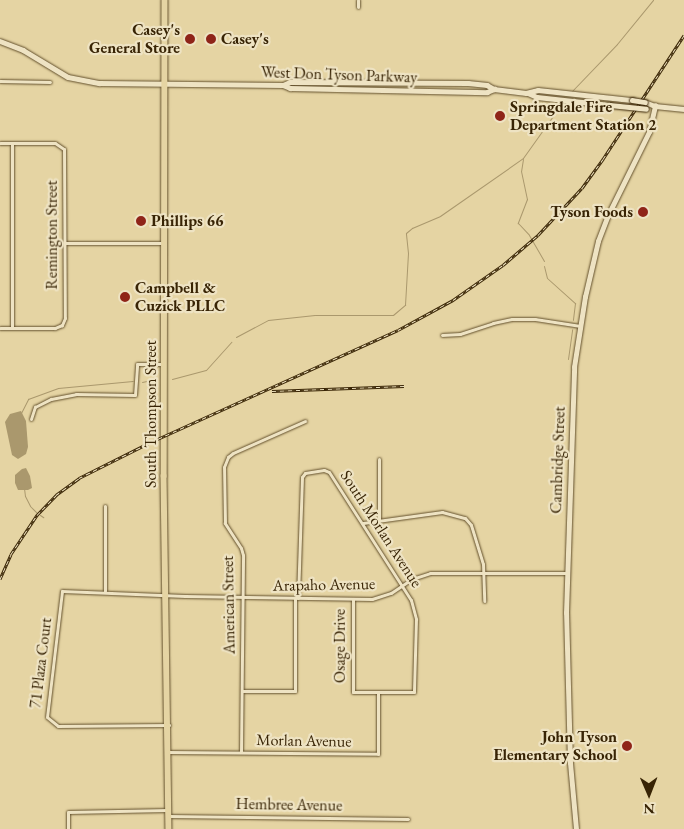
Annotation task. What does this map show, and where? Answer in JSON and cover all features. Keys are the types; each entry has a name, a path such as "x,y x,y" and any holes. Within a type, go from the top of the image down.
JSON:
{"highway":[{"name":"South Thompson Street","path":"165,0 166,594 169,829"}],"main road":[{"name":"West Don Tyson Parkway","path":"0,41 23,50 68,77 84,81 486,92 494,89 526,93 538,90 632,100 655,106 684,109"},
{"path":"526,93 537,97 646,109 655,106"},
{"name":"Cambridge Street","path":"576,829 570,763 567,573 572,391 580,326 598,241 607,216 650,129 655,106"}],"street":[{"path":"358,0 358,7"},
{"path":"0,81 50,82"},
{"path":"0,143 12,143 12,328 0,328"},
{"name":"Remington Street","path":"12,143 55,143 62,146 65,152 65,318 62,325 55,328 12,328"},
{"path":"65,243 165,243"},
{"path":"442,335 460,334 493,323 512,320 535,319 580,326"},
{"path":"31,419 35,407 40,403 76,394 135,395 137,364 165,364"},
{"name":"American Street","path":"241,752 243,555 224,517 226,462 233,453 305,421"},
{"path":"379,520 380,459"},
{"name":"South Morlan Avenue","path":"296,598 303,474 327,470 411,600 416,618 414,692 378,692"},
{"path":"105,506 105,592"},
{"path":"362,523 442,512 465,518 471,525 483,564 484,602"},
{"name":"Arapaho Avenue","path":"166,594 242,598 353,599 382,597 412,579 430,573 567,573"},
{"name":"71 Plaza Court","path":"166,594 62,590 47,717 58,726 169,725"},
{"path":"242,691 295,691 296,598"},
{"name":"Osage Drive","path":"353,599 353,692 378,692"},
{"name":"Morlan Avenue","path":"169,752 378,754 378,692"},
{"name":"Hembree Avenue","path":"68,829 68,812 408,819"}],"shaded area":[{"path":"21,411 26,421 28,447 26,454 18,459 12,455 5,422 10,414"},
{"path":"26,468 30,476 32,488 18,490 15,483 15,475"}],"waterway":[{"path":"572,91 617,44 653,0"},
{"path":"236,337 268,320 315,315 393,315 405,305 408,253 406,233 412,228 440,216 523,158 563,102"},
{"path":"523,159 521,171 527,199 518,223 529,235 544,261"},
{"path":"544,266 547,278 575,303 573,320"},
{"path":"568,359 572,329"},
{"path":"172,379 206,370 231,342"},
{"path":"142,382 156,379"},
{"path":"21,413 28,399 58,388 133,381"},
{"path":"24,488 25,496 30,506 37,513"}],"railway":[{"path":"0,579 11,554 37,515 56,495 79,478 151,442 398,330 453,300 503,265 538,235 582,188 684,35"},
{"path":"272,391 404,386"}],"place":[{"name":"Casey's General Store","path":"190,39"},
{"name":"Casey's","path":"211,39"},
{"name":"Springdale Fire Department Station 2","path":"500,116"},
{"name":"Tyson Foods","path":"643,212"},
{"name":"Phillips 66","path":"141,221"},
{"name":"Campbell & Cuzick PLLC","path":"125,297"},
{"name":"John Tyson Elementary School","path":"627,746"}]}
